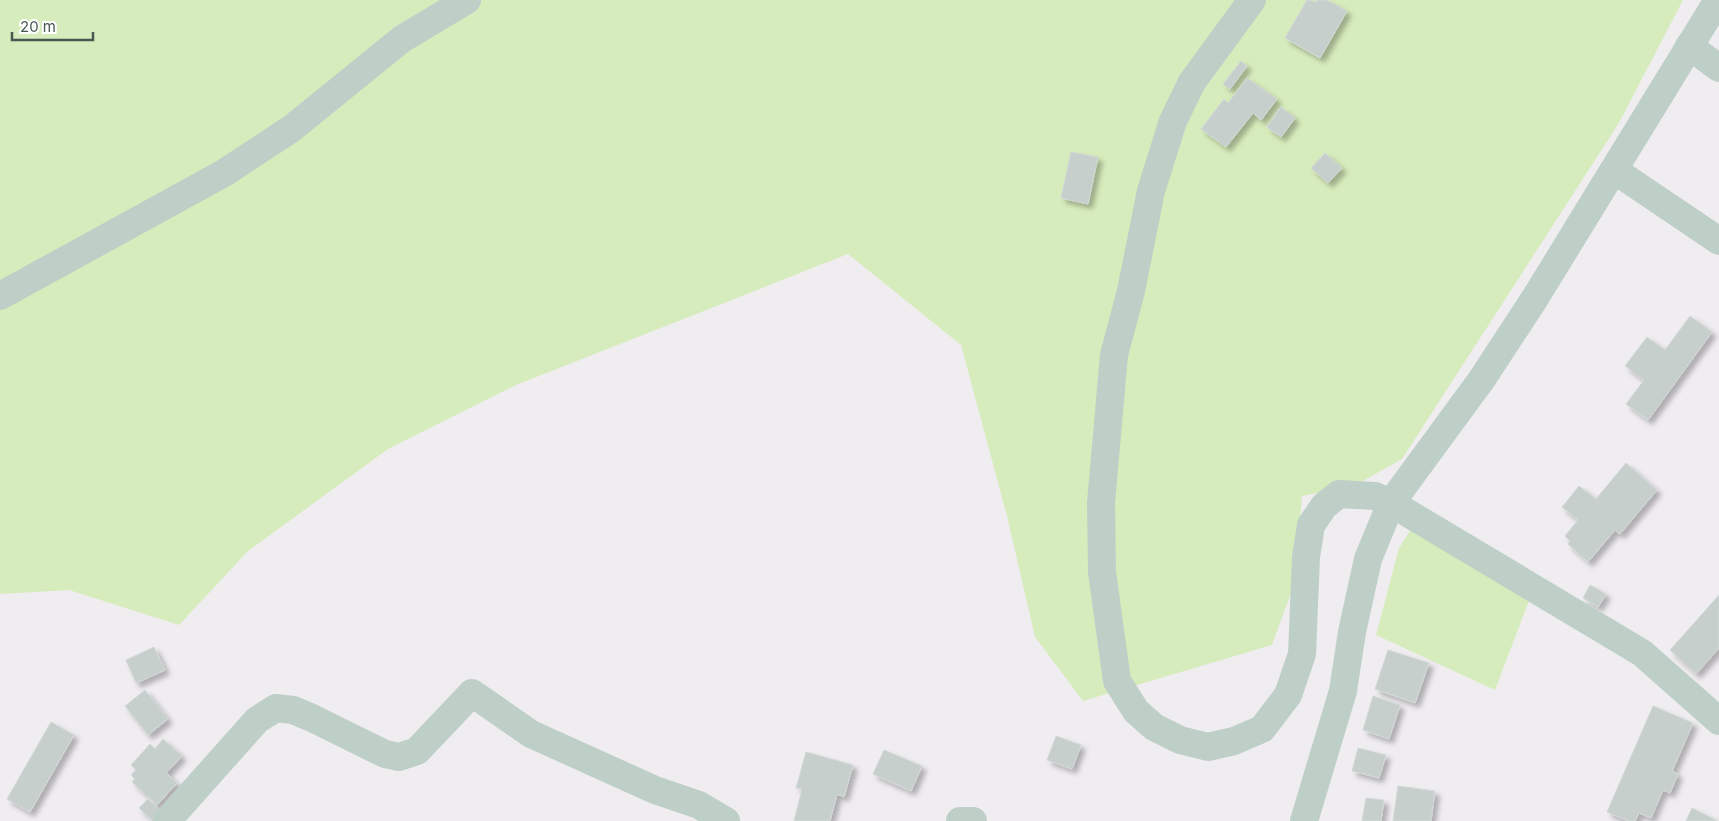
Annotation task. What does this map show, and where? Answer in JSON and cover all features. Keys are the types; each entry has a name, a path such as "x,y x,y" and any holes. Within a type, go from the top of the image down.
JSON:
{"street":[{"path":"0,296 224,173 291,129 402,39 467,0"},
{"path":"1252,0 1192,82 1173,121 1151,190 1131,291 1114,355 1101,503 1102,572 1117,681 1136,711 1154,727 1180,740 1208,747 1234,741 1262,729 1288,695 1302,654 1306,557 1311,525 1324,506 1339,494 1375,496 1391,503 1642,653 1719,722"},
{"path":"1304,821 1343,691 1352,632 1368,559 1391,503 1482,379 1614,170 1718,0"},
{"path":"1690,46 1719,68"},
{"path":"1614,170 1719,240"},
{"path":"167,821 257,720 276,708 293,710 385,754 399,756 417,751 472,693 531,734 655,790 699,805 726,821"},
{"path":"960,821 973,821"}],"green space":[{"path":"0,0 1683,0 1619,123 1402,459 1354,486 1302,496 1295,582 1272,645 1083,701 1035,637 1007,516 961,345 848,254 516,385 388,449 248,551 179,625 69,590 0,594"},
{"path":"1412,528 1530,598 1495,690 1376,635 1399,548"}],"building":[{"path":"1307,0 1317,2 1318,0 1327,0 1347,11 1320,58 1285,38"},
{"path":"1241,61 1247,66 1230,89 1223,84"},
{"path":"1247,78 1277,99 1261,120 1253,113 1226,147 1201,129 1224,99 1228,103"},
{"path":"1281,107 1295,118 1281,137 1267,127"},
{"path":"1071,152 1098,157 1088,204 1061,198"},
{"path":"1325,153 1342,168 1328,183 1311,168"},
{"path":"1690,316 1712,332 1648,420 1626,404 1644,380 1625,366 1647,337 1665,350"},
{"path":"1626,463 1657,490 1620,534 1615,530 1588,562 1568,544 1570,541 1565,536 1578,520 1562,507 1579,486 1596,499"},
{"path":"1590,585 1606,594 1598,607 1583,598"},
{"path":"1719,595 1719,648 1696,674 1670,650"},
{"path":"154,647 165,670 136,683 126,660"},
{"path":"1388,650 1429,663 1415,703 1375,689"},
{"path":"145,690 168,719 148,735 125,706"},
{"path":"1373,696 1400,705 1389,739 1363,730"},
{"path":"1653,706 1693,723 1672,771 1678,774 1670,793 1663,790 1651,818 1639,813 1635,821 1629,821 1607,812"},
{"path":"51,722 74,735 30,812 7,799"},
{"path":"1056,736 1081,745 1072,769 1047,760"},
{"path":"163,739 182,756 166,773 177,783 157,805 132,782 135,779 131,775 136,770 131,765 150,744 155,749"},
{"path":"1358,748 1386,755 1379,778 1352,771"},
{"path":"884,750 922,766 911,791 873,774"},
{"path":"806,752 853,765 844,797 837,794 830,821 794,821 802,789 796,788"},
{"path":"1398,786 1435,791 1431,821 1393,821"},
{"path":"1366,798 1384,800 1381,821 1362,821"},
{"path":"148,799 161,811 152,820 139,808"},
{"path":"1692,808 1716,820 1716,821 1686,821"}]}
